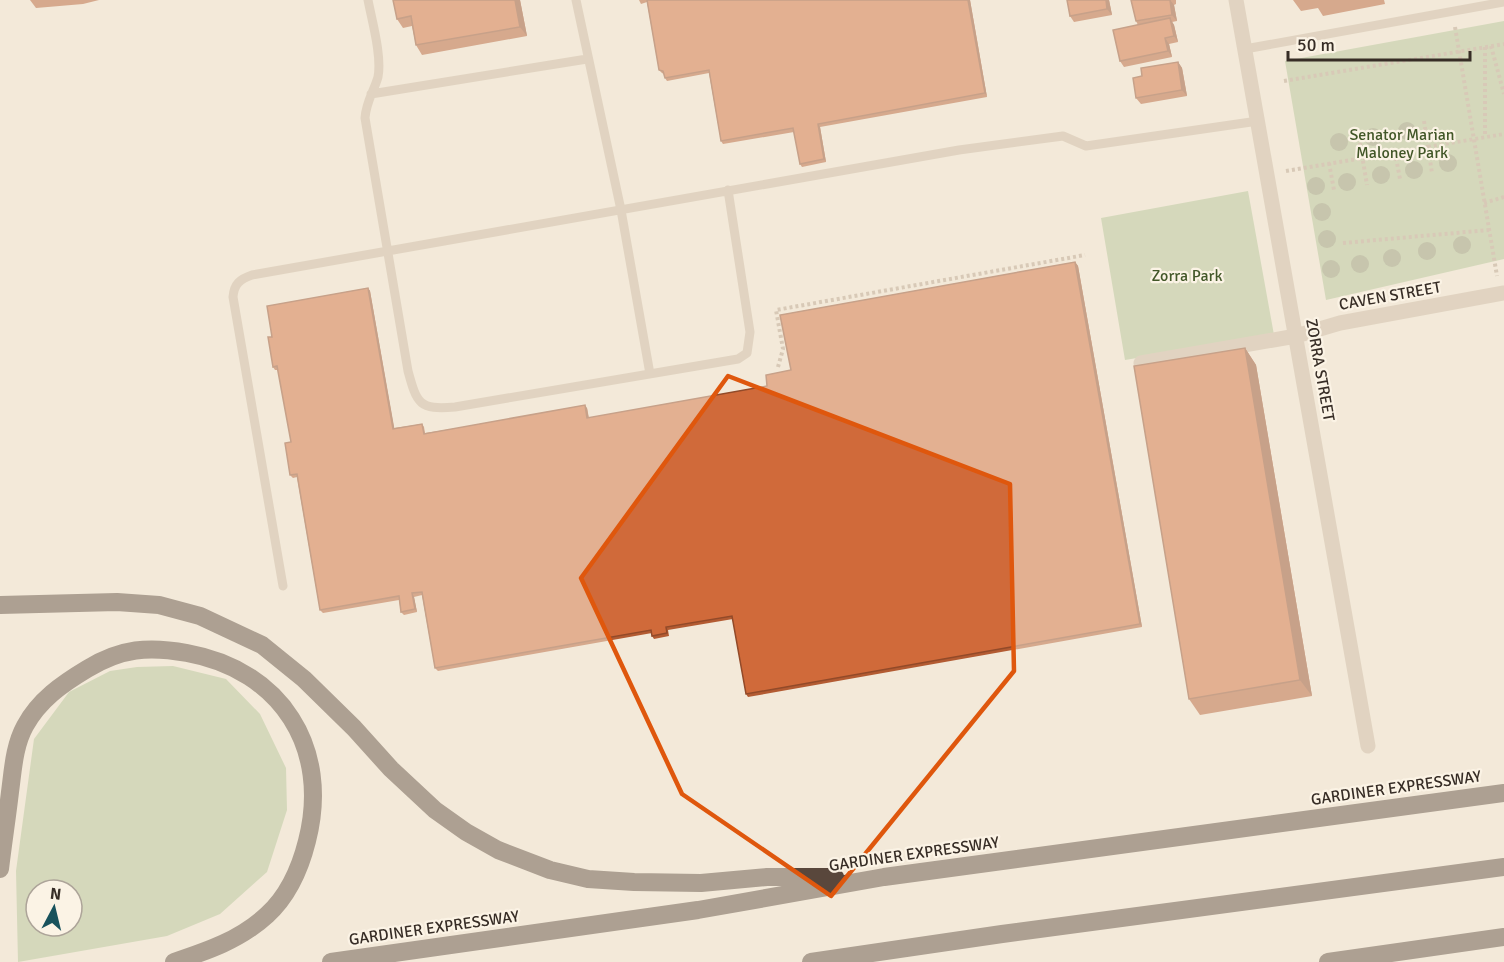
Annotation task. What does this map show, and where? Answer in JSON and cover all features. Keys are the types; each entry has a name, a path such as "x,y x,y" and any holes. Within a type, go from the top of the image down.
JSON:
{"highway":[{"path":"0,605 117,602 159,605 201,616 262,645 304,679 354,728 391,770 435,810 466,832 498,850 550,870 588,879 634,882 701,883 767,877 884,877"},
{"path":"0,869 15,751 24,728 36,709 59,686 101,660 122,652 146,648 205,657 236,668 271,692 294,720 304,743 311,769 313,797 311,826 301,864 285,895 267,916 215,948 174,962"},
{"name":"GARDINER EXPRESSWAY","path":"331,962 698,909 884,877 1504,793"},
{"path":"811,962 1504,867"},
{"path":"1328,962 1504,937"}],"street":[{"name":"ZORRA STREET","path":"1236,0 1368,746"},
{"name":"CAVEN STREET","path":"1141,363 1296,336 1340,323 1504,293"}],"lane":[{"path":"368,0 378,55 378,75 367,102 365,118 408,371 417,398 426,407 455,407 738,358 747,353 750,332 728,190"},
{"path":"576,0 621,210 650,374"},
{"path":"1245,49 1504,2"},
{"path":"371,94 587,59"},
{"path":"283,586 235,313 233,290 241,279 252,275 959,150 1063,136 1086,146 1258,120"}],"path":[{"path":"1452,11 1497,276"},
{"path":"1284,81 1504,44"},
{"path":"1491,46 1504,93"},
{"path":"1485,47 1485,137"},
{"path":"1424,121 1432,172"},
{"path":"1358,131 1367,185"},
{"path":"1267,173 1504,134"},
{"path":"1395,152 1400,179"},
{"path":"1329,163 1334,190"},
{"path":"1484,203 1504,196"},
{"path":"1342,243 1489,231"},
{"path":"778,367 783,349 776,310 1085,255"}],"highlighted area":[{"path":"728,376 1010,484 1014,671 831,896 682,794 581,578"}],"green space":[{"name":"Senator Marian Maloney Park","path":"1504,21 1504,259 1326,300 1285,61"},
{"name":"Zorra Park","path":"1248,191 1274,335 1125,360 1101,218"},
{"path":"173,666 226,679 260,714 286,768 287,810 267,872 220,914 167,936 18,962 16,871 34,739 69,692 110,671 137,667"}],"building":[{"path":"393,0 515,0 520,27 416,45 411,16 397,19"},
{"path":"647,0 968,0 985,93 818,124 824,159 800,164 793,128 721,141 709,70 665,78 663,71 659,70"},
{"path":"1067,0 1106,0 1107,9 1070,16"},
{"path":"1131,0 1170,0 1172,15 1136,21"},
{"path":"1170,18 1174,36 1165,38 1168,51 1120,61 1113,30"},
{"path":"1178,62 1182,90 1136,98 1133,78 1142,76 1141,68"},
{"path":"1075,262 1140,624 746,694 732,616 666,627 667,633 652,636 651,630 435,668 422,592 412,593 415,609 401,612 399,596 320,610 297,474 290,475 285,443 291,442 277,366 273,367 268,337 272,337 267,306 368,288 393,429 422,424 424,434 585,405 587,418 767,386 766,375 791,370 780,315"},
{"path":"1245,348 1300,680 1189,699 1134,366"}]}
